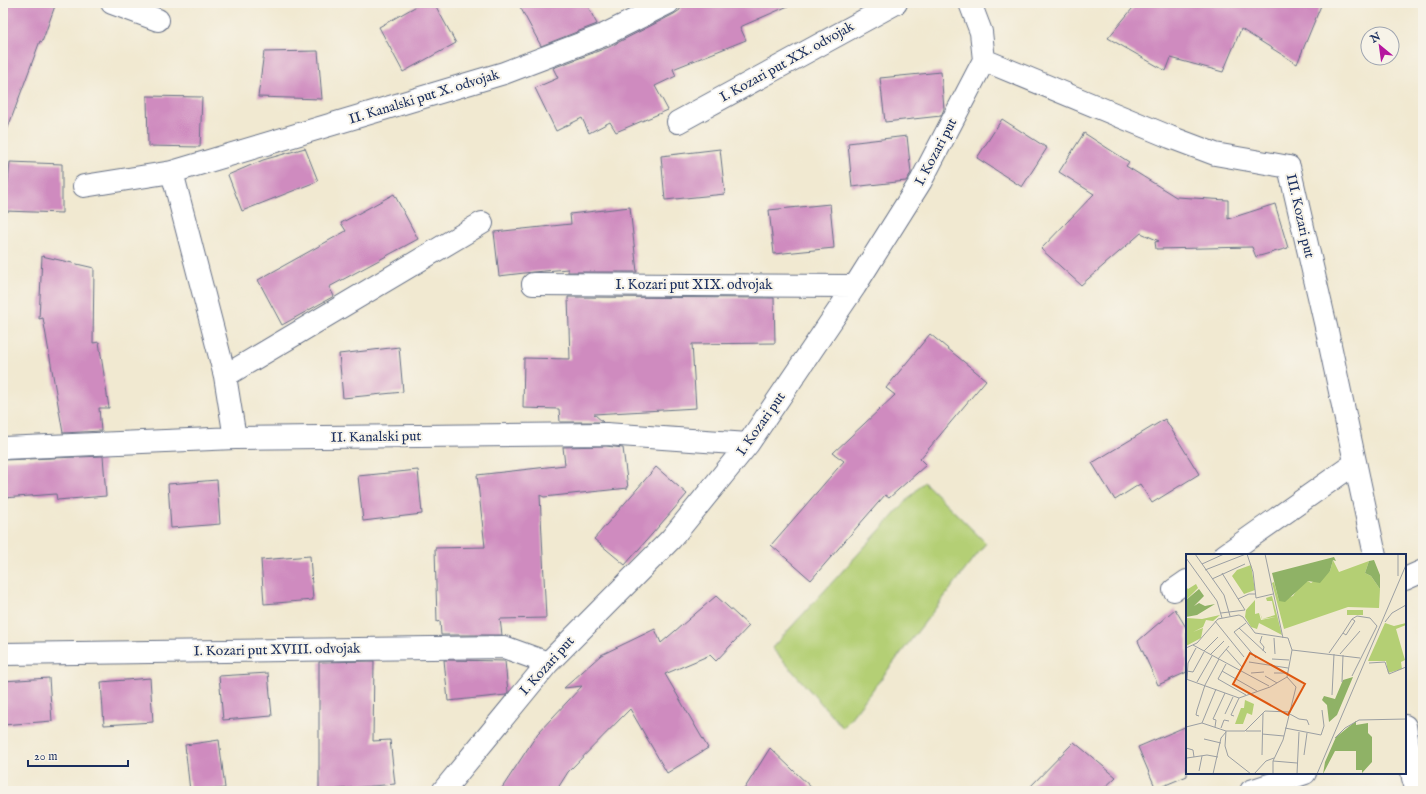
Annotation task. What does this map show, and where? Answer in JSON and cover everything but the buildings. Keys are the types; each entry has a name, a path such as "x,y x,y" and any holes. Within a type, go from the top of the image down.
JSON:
{"street":[{"path":"112,3 158,20"},
{"name":"II. Kanalski put X. odvojak","path":"84,186 172,172 504,73 604,35 668,3"},
{"name":"I. Kozari put XX. odvojak","path":"678,122 896,3"},
{"path":"970,3 980,32 984,60"},
{"name":"I. Kozari put","path":"443,791 548,663 671,539 748,444 855,286 921,181 984,60"},
{"name":"III. Kozari put","path":"984,60 1170,137 1215,154 1290,167 1375,554"},
{"path":"172,172 225,376 235,438"},
{"path":"225,376 482,223"},
{"name":"I. Kozari put XIX. odvojak","path":"533,284 855,286"},
{"name":"II. Kanalski put","path":"3,446 235,438 606,434 748,444"},
{"path":"1226,554 1354,464"},
{"path":"1406,580 1423,571"},
{"name":"I. Kozari put XVIII. odvojak","path":"3,654 504,647 548,663"},
{"path":"1406,735 1417,762 1417,791"},
{"path":"1251,791 1302,774"}],"green space":[{"path":"924,482 986,543 843,728 772,648"}]}
